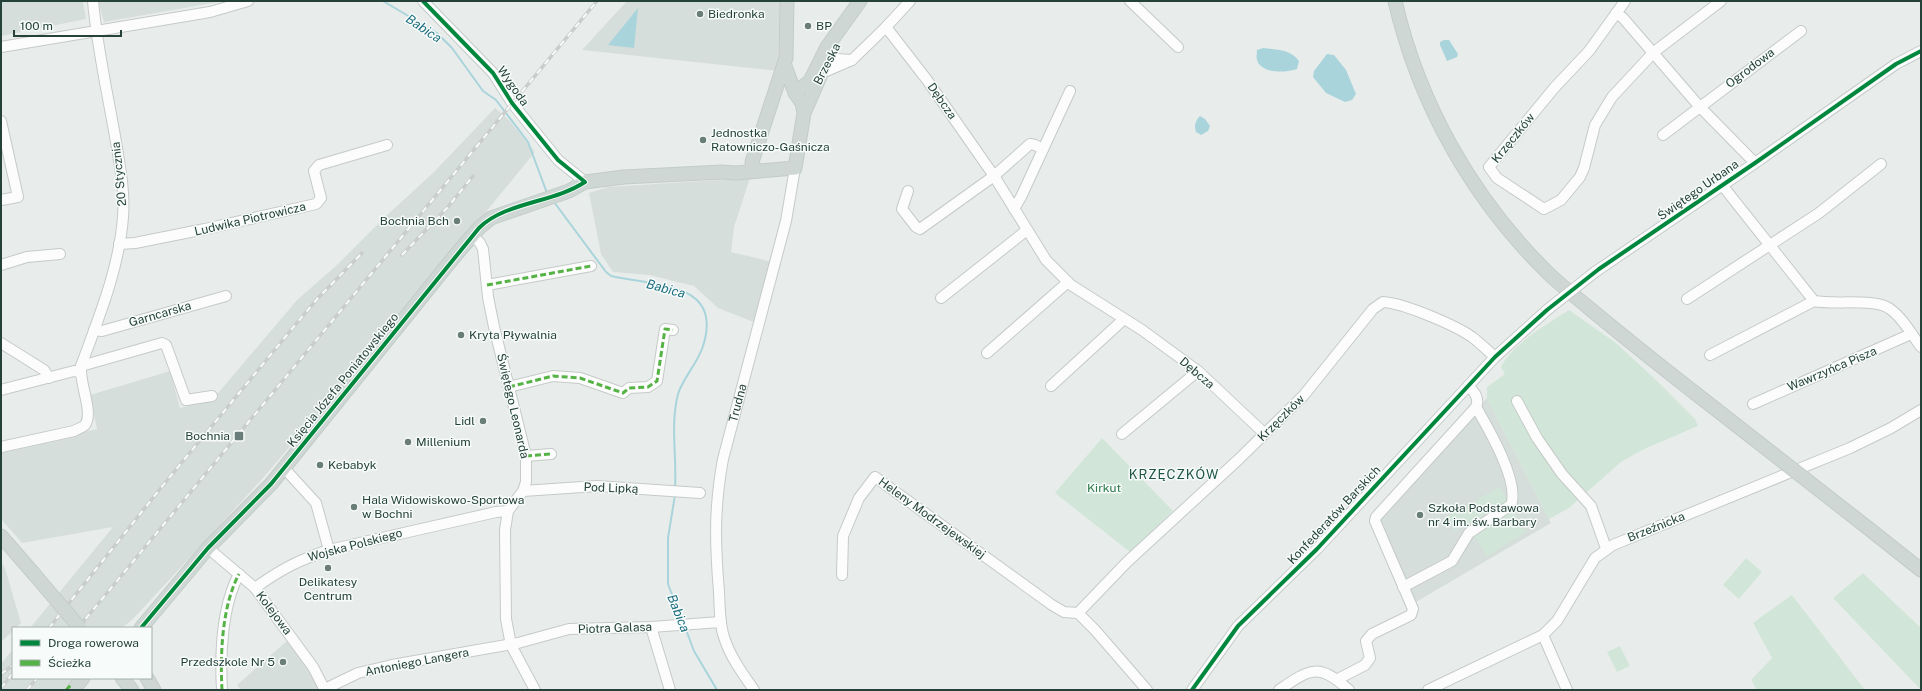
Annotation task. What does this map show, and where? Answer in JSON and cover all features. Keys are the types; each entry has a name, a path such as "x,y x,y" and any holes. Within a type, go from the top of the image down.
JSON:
{"main road":[{"path":"755,166 786,58 787,1"},
{"name":"Brzeska","path":"795,93 810,81 825,58 843,23 851,16 860,1"},
{"path":"1395,1 1409,53 1441,128 1471,181 1509,232 1548,273 1619,333 1921,570"},
{"name":"Brzeska","path":"804,113 822,73 825,58"},
{"path":"784,66 795,93 802,103 804,113"},
{"path":"775,98 788,92 795,93"},
{"name":"Trudna","path":"795,168 804,113"},
{"name":"Księcia Józefa Poniatowskiego","path":"143,627 208,548 257,500 472,236 486,221 496,216 569,191 585,182 624,177 722,172 736,173 755,166 795,168"},
{"path":"1,536 79,627"},
{"path":"73,690 82,679"},
{"path":"123,679 132,690"},
{"path":"148,679 154,690"}],"street":[{"path":"93,1 95,32"},
{"path":"1,48 210,12 248,1"},
{"name":"Wygoda","path":"423,1 493,73 512,103 548,149 558,160 585,182"},
{"path":"822,73 852,60 910,1"},
{"path":"1130,1 1178,47"},
{"name":"Krzęczków","path":"1625,1 1589,51 1555,87 1489,167 1492,173 1535,204 1544,209 1551,207 1571,189 1580,177 1599,117 1612,97 1654,52"},
{"path":"1654,52 1721,1"},
{"path":"1616,13 1623,18 1700,106 1755,163"},
{"name":"Dębcza","path":"886,27 927,80 994,176 1046,260 1068,282 1198,371 1265,434"},
{"name":"Ogrodowa","path":"1663,135 1800,31"},
{"name":"20 Stycznia","path":"81,369 117,259 123,216 122,178 108,92 95,32"},
{"name":"Świętego Urbana","path":"1495,357 1547,310 1595,272 1755,163 1896,64 1921,51"},
{"path":"825,58 852,60"},
{"path":"1014,209 1070,91"},
{"path":"1,121 18,197 1,200"},
{"path":"908,191 902,209 916,227 920,229 994,176 1030,144 1043,149"},
{"name":"Ludwika Piotrowicza","path":"119,244 135,243 205,229 316,204 321,198 314,171 319,165 387,145"},
{"path":"1687,299 1820,213 1881,164"},
{"name":"Trudna","path":"754,690 728,648 721,622 715,529 716,493 723,459 786,221 795,168"},
{"path":"1722,185 1814,301 1825,304 1883,304 1896,314 1921,347"},
{"path":"941,298 1028,230"},
{"name":"Świętego Leonarda","path":"472,236 480,243 483,249 494,327 526,456 527,474 523,491 508,511 505,530 506,619 511,644 535,690"},
{"path":"1,264 27,257 60,254"},
{"path":"487,285 560,273 591,266"},
{"path":"987,352 1068,282"},
{"name":"Garncarska","path":"94,330 102,330 226,296"},
{"path":"1710,355 1814,301"},
{"name":"Krzęczków","path":"1078,613 1127,562 1265,434 1304,395 1373,309 1383,302 1392,302 1451,326 1471,336 1495,357"},
{"path":"1051,386 1124,319"},
{"path":"509,387 553,376 580,378 623,393 629,388 648,387 657,381 665,328 673,330"},
{"name":"Wawrzyńca Pisza","path":"1753,404 1911,334"},
{"path":"1,343 44,370 49,378"},
{"path":"1,390 81,369 162,343 166,345 186,400 212,396"},
{"name":"Konfederatów Barskich","path":"1192,690 1238,626 1317,549 1495,357"},
{"path":"1,447 74,431 84,427 89,418 81,369"},
{"path":"1122,434 1198,371"},
{"path":"1338,679 1365,665 1370,658 1366,641 1372,634 1411,615 1413,608 1375,521 1376,517 1476,407 1478,403 1476,395 1468,386"},
{"path":"1517,401 1537,438 1562,474 1591,506 1606,548"},
{"path":"1403,587 1452,560 1469,533 1511,505 1514,499 1508,470 1476,407"},
{"name":"Brzeźnicka","path":"1428,690 1543,635 1557,621 1591,565 1606,548 1850,448 1891,428 1921,410"},
{"path":"526,456 551,454"},
{"path":"284,468 316,503 329,550"},
{"name":"Heleny Modrzejewskiej","path":"842,575 843,536 859,498 875,477 1052,605 1064,612 1078,613"},
{"name":"Pod Lipką","path":"523,491 597,486 700,493"},
{"name":"Wojska Polskiego","path":"255,588 281,569 304,558 329,550 488,513 508,511"},
{"name":"Kolejowa","path":"208,548 255,588 313,667 325,690"},
{"path":"222,690 221,651 233,584 239,574"},
{"path":"1078,613 1147,690"},
{"name":"Piotra Galasa","path":"511,644 570,629 651,627 721,622"},
{"path":"651,627 670,690"},
{"path":"1543,635 1567,690"},
{"name":"Antoniego Langera","path":"325,690 358,673 392,665 511,644"},
{"path":"1279,690 1307,673 1320,671 1331,674 1349,690"}],"shaded area":[{"path":"1,1 83,1 86,19 1,36"},
{"path":"98,1 224,1 104,22"},
{"path":"627,1 780,1 778,71 582,50"},
{"path":"495,108 508,119 535,152 432,278 264,477 134,618 123,627 31,627 113,527 22,543 1,519 1,451 97,429 90,395 170,371 180,408 213,399 297,300 337,265 386,216 433,173"},
{"path":"750,178 734,227 731,252 773,262 756,323 718,308 694,286 649,275 613,272 601,254 589,193 608,187"},
{"path":"1487,398 1551,523 1409,606 1373,522"},
{"path":"1,563 5,568 21,623 17,627 12,627 12,632 1,642"},
{"name":"Przedszkole Nr 5","path":"289,639 320,690 241,690 237,685"},
{"path":"12,650 12,679 73,679 63,690 1,690 1,664"}],"green space":[{"path":"1569,310 1616,343 1695,419 1698,426 1644,449 1621,462 1569,508 1549,519 1487,398 1487,387 1505,374 1501,367 1513,350 1531,335"},
{"name":"Kirkut","path":"1102,438 1173,511 1130,552 1055,493"},
{"path":"1500,487 1508,502 1455,531 1447,517"},
{"path":"1513,511 1526,532 1487,556 1474,535"},
{"path":"1746,558 1762,572 1739,599 1723,585"},
{"path":"1863,573 1921,628 1921,690 1833,598"},
{"path":"1792,595 1865,690 1757,690 1751,680 1772,658 1753,623"},
{"path":"1620,646 1630,666 1617,672 1607,652"}],"water":[{"path":"638,8 634,48 608,45"},
{"path":"1449,40 1458,54 1457,57 1447,61 1440,45 1440,42"},
{"path":"1263,48 1292,54 1299,61 1297,69 1281,72 1263,68 1259,65 1257,60 1257,50"},
{"path":"1327,54 1334,55 1346,70 1356,94 1352,100 1345,102 1326,93 1313,77 1314,71"},
{"path":"1200,116 1205,119 1210,126 1208,131 1201,135 1196,132 1195,128 1195,124"}],"waterway":[{"name":"Babica","path":"383,1 437,33 452,48 483,91 496,100 528,142 547,193"},
{"name":"Babica","path":"554,202 606,272 611,276 665,286 682,291 695,299 704,310 707,327 702,349 680,388 674,417 675,488"},
{"name":"Babica","path":"675,495 668,538 668,584 682,621"},
{"name":"Babica","path":"685,627 694,651 717,690"}],"railway":[{"path":"79,627 597,1"},
{"path":"402,255 447,208 473,176"},
{"path":"50,627 164,484 296,324 318,298 362,253"},
{"path":"1,674 12,666"},
{"path":"1,688 12,674"},
{"path":"27,690 36,679"}],"marked path":[{"path":"487,285 591,266"},
{"path":"509,387 553,376 580,378 623,393 629,388 648,387 657,381 665,329 673,330"},
{"path":"526,456 551,454"},
{"path":"222,690 221,661 223,630 229,601 239,574"},
{"path":"66,690 71,685"}],"cycle path":[{"path":"142,627 208,548 271,484 479,228 490,219 502,213 559,194 585,182 558,160 512,103 493,73 423,1"},
{"path":"1192,690 1238,626 1317,549 1495,357 1547,310 1599,269 1755,163 1896,64 1921,51"}],"place":[{"name":"Biedronka","path":"700,14"},
{"name":"BP","path":"808,26"},
{"name":"Jednostka Ratowniczo-Gaśnicza","path":"703,140"},
{"name":"Bochnia Bch","path":"457,221"},
{"name":"Kryta Pływalnia","path":"461,335"},
{"name":"Lidl","path":"483,421"},
{"name":"Bochnia","path":"239,436"},
{"name":"Millenium","path":"408,442"},
{"name":"Kebabyk","path":"320,465"},
{"name":"Hala Widowiskowo-Sportowa w Bochni","path":"354,507"},
{"name":"Szkoła Podstawowa nr 4 im. św. Barbary","path":"1420,515"},
{"name":"Delikatesy Centrum","path":"328,568"},
{"name":"Przedszkole Nr 5","path":"283,662"}],"district":[{"name":"KRZĘCZKÓW","path":"1174,474"}]}
